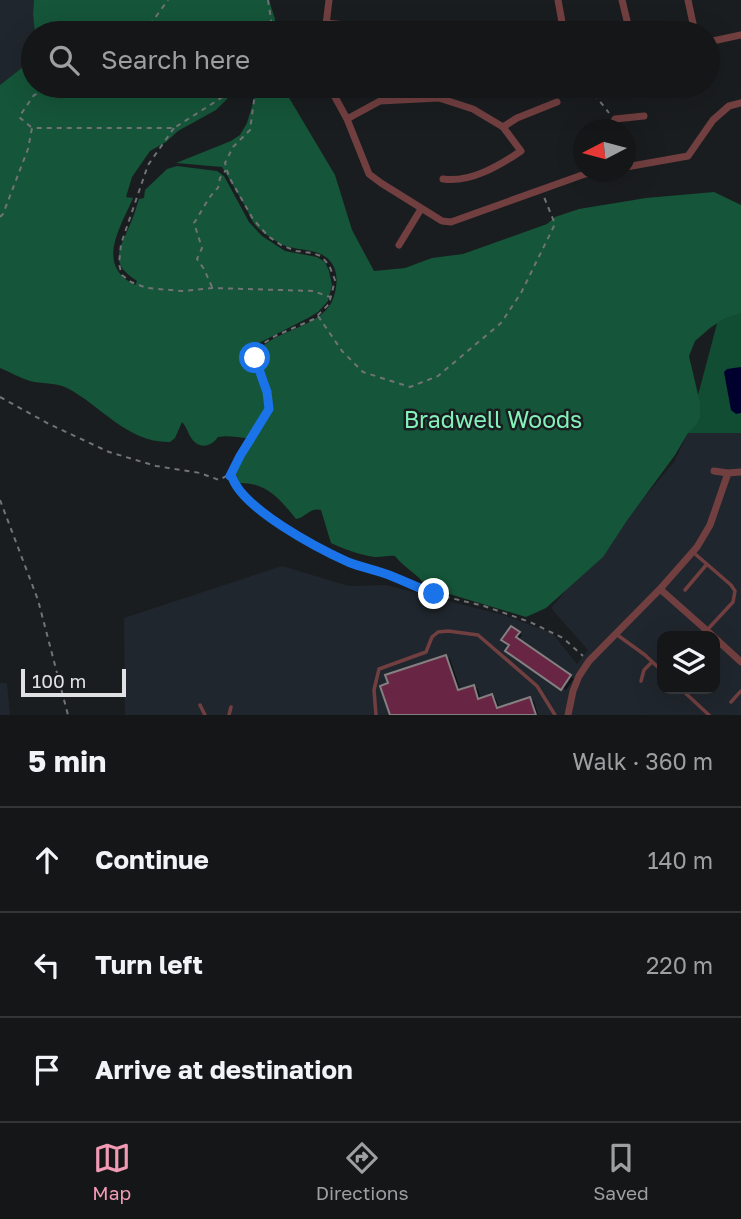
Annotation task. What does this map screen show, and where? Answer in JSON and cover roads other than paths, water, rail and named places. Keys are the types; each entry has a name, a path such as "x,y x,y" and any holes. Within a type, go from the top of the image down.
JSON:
{"street":[{"path":"326,21 329,0"},
{"path":"558,0 562,21"},
{"path":"622,0 627,21"},
{"path":"688,0 692,21"},
{"path":"720,39 741,35"},
{"path":"335,98 369,174 442,221 451,222 573,178"},
{"path":"346,119 380,102 439,98 473,109 503,127 521,151 502,164 458,181 443,179"},
{"path":"503,127 517,118 557,102"},
{"path":"636,165 688,156 713,120 729,106 741,103"},
{"path":"615,119 645,117"},
{"path":"399,245 421,209"},
{"path":"714,471 740,472"},
{"path":"569,715 571,698 579,676 589,661 693,552 710,525 728,473"},
{"path":"660,589 707,631"},
{"path":"720,643 741,662"}],"lane":[{"path":"693,552 741,594"},
{"path":"685,590 707,564"},
{"path":"714,631 733,602 735,591"},
{"path":"376,715 374,690 379,669 426,652 432,637 438,632 448,631 478,635 537,685 555,715"},
{"path":"616,634 657,666"},
{"path":"641,681 644,670 653,662"},
{"path":"731,702 741,691"},
{"path":"686,694 709,715"},
{"path":"200,705 205,715"},
{"path":"229,715 232,707"}],"park label":[{"name":"Bradwell Woods","path":"493,419"}]}
